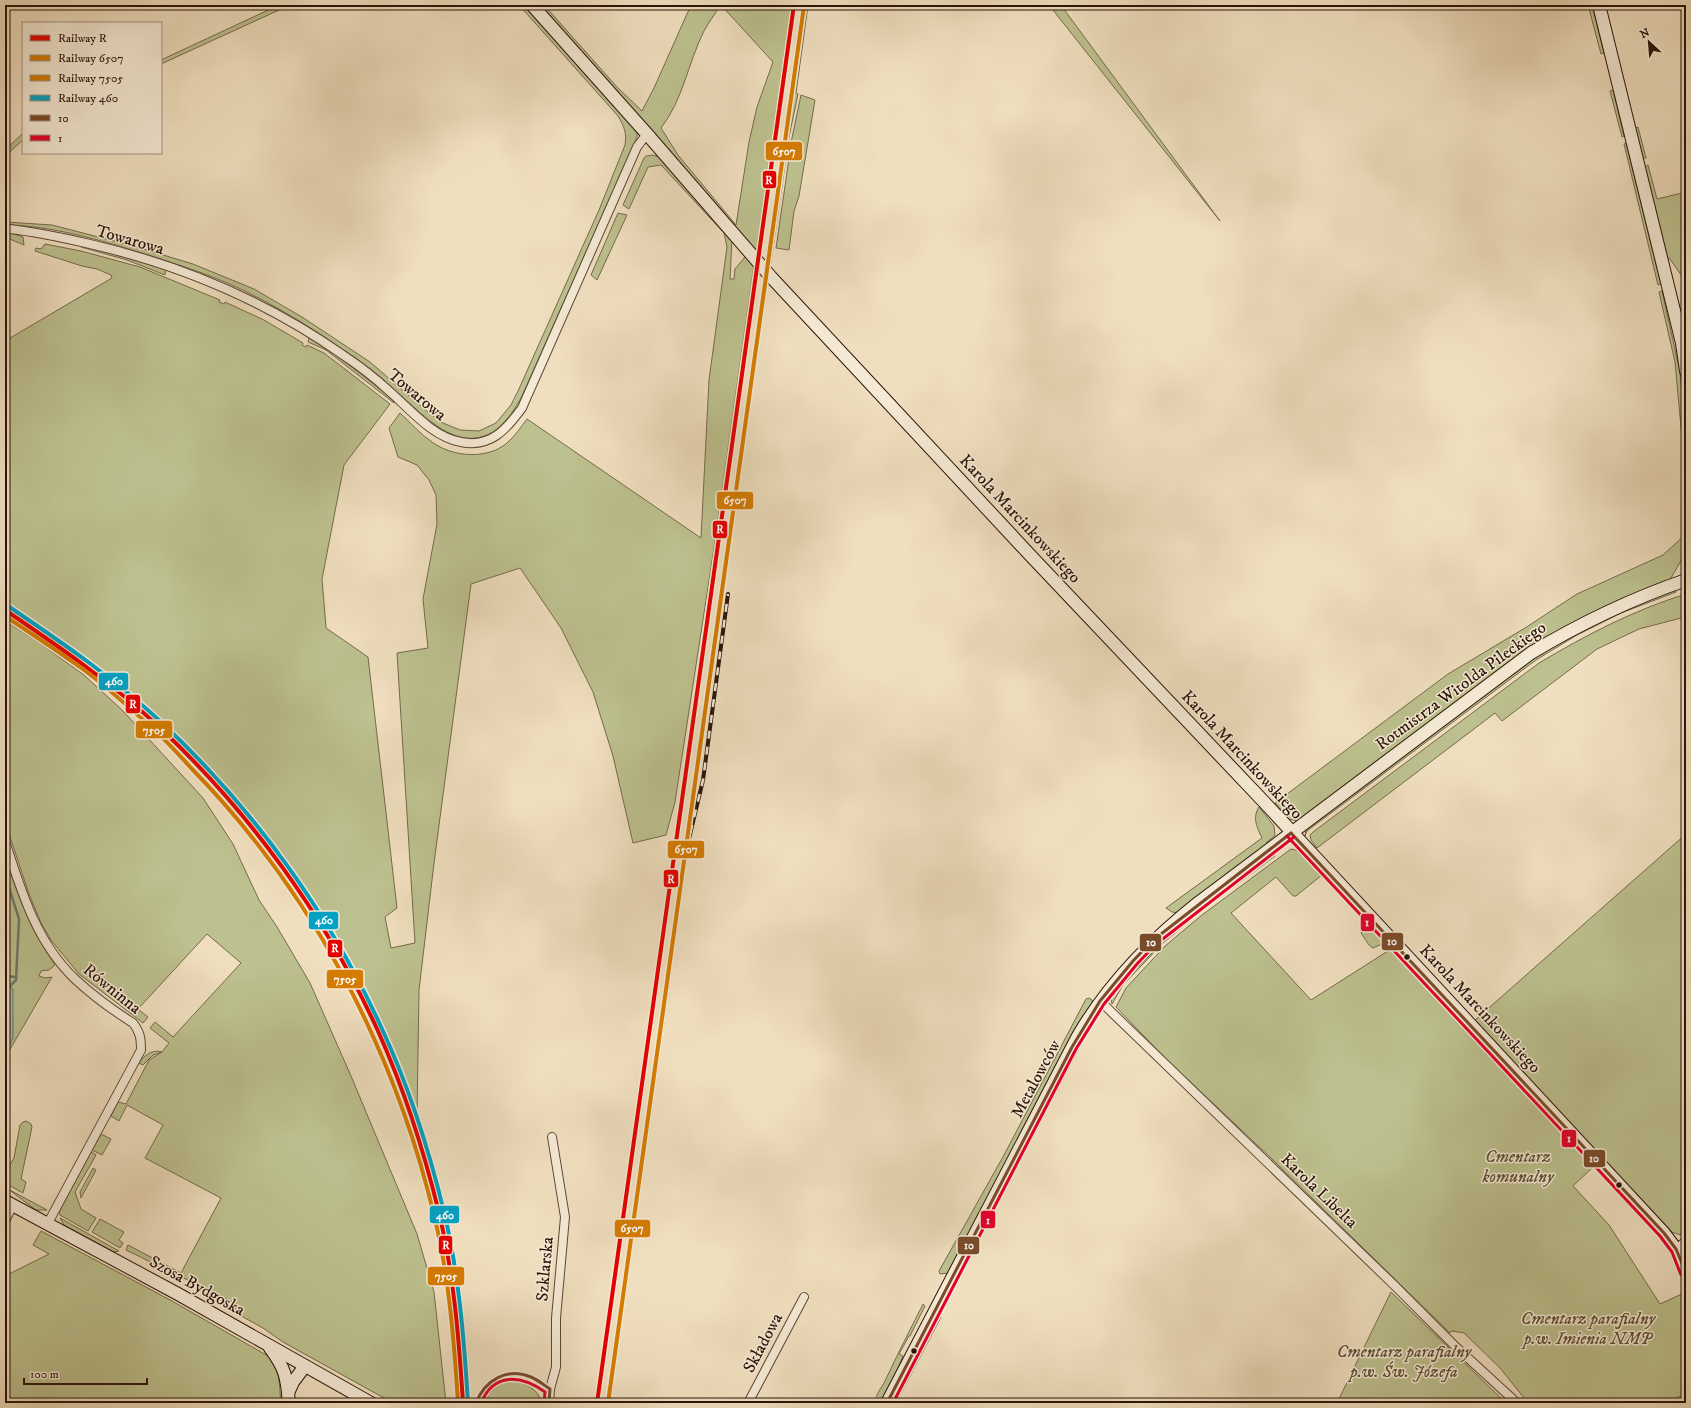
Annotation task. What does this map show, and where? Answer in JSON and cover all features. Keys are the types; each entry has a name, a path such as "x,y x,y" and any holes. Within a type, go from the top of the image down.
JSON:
{"street":[{"name":"Karola Marcinkowskiego","path":"532,5 647,134 763,268 1664,1233 1676,1249 1686,1273"},
{"path":"1599,5 1673,304 1682,343 1686,371"},
{"name":"Towarowa","path":"10,229 63,237 140,256 200,278 248,298 297,325 344,355 388,389 436,431 452,440 474,444 487,441 501,433 509,426 522,408 637,147 647,134"},
{"name":"Rotmistrza Witolda Pileckiego","path":"1292,833 1531,653 1572,628 1616,607 1686,580"},
{"name":"Metalowców","path":"887,1403 1068,1054 1085,1023 1100,1001 1133,960 1172,924 1292,833"},
{"name":"Równinna","path":"5,841 24,900 36,926 48,946 75,979 133,1023 139,1031 141,1040 141,1050 48,1223"},
{"name":"Karola Libelta","path":"1100,1001 1456,1347 1517,1403"},
{"name":"Szklarska","path":"549,1403 550,1389 556,1367 556,1318 565,1217 552,1137"},
{"path":"5,1221 9,1203"},
{"name":"Szosa Bydgoska","path":"9,1203 48,1223 371,1403"},
{"path":"1676,1249 1686,1241"},
{"name":"Składowa","path":"748,1403 804,1297"},
{"path":"268,1345 282,1364 288,1399"},
{"path":"288,1399 293,1382 305,1366"}],"green space":[{"path":"279,5 290,5 162,64 162,60"},
{"path":"519,5 527,5 637,128 637,137 517,406 504,423 488,435 479,438 468,438 456,436 443,430 424,416 371,370 342,349 277,308 225,282 146,254 65,232 37,227 9,225 8,232 23,237 24,245 5,237 6,222 52,225 137,247 193,264 254,289 302,317 370,362 429,413 443,423 460,430 479,431 496,423 511,405 599,210 626,141 622,123 618,116"},
{"path":"537,5 544,5 617,87 642,111 654,88 691,5 721,5 791,5 756,254","holes":["721,5 773,62 757,107 749,142 736,225 678,155 661,128 675,106 698,43"]},
{"path":"803,5 808,5 796,93 798,94 789,137 770,269 765,264"},
{"path":"1049,5 1076,5 1063,8 1220,221"},
{"path":"1588,5 1592,5 1604,53 1601,54"},
{"path":"1613,90 1624,136 1622,137 1610,91"},
{"path":"801,95 815,100 799,196 794,211 789,250 776,248 792,138"},
{"path":"1638,127 1646,158 1640,158 1633,129"},
{"path":"22,134 22,141 5,156 5,150"},
{"path":"1626,143 1661,284 1658,285 1624,144"},
{"path":"653,155 661,159 663,158 732,239 730,279 734,279 735,269 745,257 754,265 714,548 675,802 666,835 633,843 613,756 593,692 561,628 520,568 471,584 434,863 419,990 417,1117 387,1042 361,987 321,917 252,819 219,780 178,740 124,692 51,635 5,605 5,341 112,278 111,275 97,269 82,266 35,251 36,248 41,249 45,244 81,251 140,267 220,300 219,302 224,304 225,302 264,320 303,343 302,345 306,347 307,345 324,353 390,404 344,465 322,579 326,628 368,657 397,908 385,917 391,948 415,943 397,653 428,648 423,599 437,524 436,495 429,480 417,465 398,457 389,428 400,413 423,435 440,447 459,453 480,454 490,452 507,443 527,419 701,538 709,380 727,247 724,233 661,165 648,167 629,209 623,205 644,158 646,156"},
{"path":"1648,165 1657,199 1686,192 1686,282 1670,259 1666,257 1642,169"},
{"path":"618,213 627,215 597,280 591,275"},
{"path":"82,245 166,269 165,275 127,260 81,247"},
{"path":"1662,291 1680,372 1686,441 1686,482 1675,362 1659,292"},
{"path":"309,338 352,368 393,400 394,403 326,350 308,342"},
{"path":"1686,534 1686,552 1671,578 1672,580 1606,606 1298,821 1288,819 1281,814 1283,812 1275,803 1448,674 1525,628 1577,594 1663,555"},
{"path":"1675,588 1676,592 1621,613 1577,635 1536,660 1307,831 1305,836 1306,828 1533,657 1574,632"},
{"path":"1686,594 1686,622 1685,617 1639,629 1597,649 1502,721 1495,713 1317,848 1311,840 1310,835 1313,832 1539,663 1629,615"},
{"path":"5,621 38,642 84,675 123,711 203,798 233,844 259,900 277,927 310,983 351,1076 417,1234 434,1292 446,1403 393,1403 283,1342 263,1328 234,1312 237,1304 126,1250 128,1245 181,1273 221,1198 145,1158 163,1125 127,1105 119,1121 111,1116 118,1102 126,1104 149,1060 162,1052 169,1043 150,1028 155,1022 173,1037 241,963 207,934 138,1009 148,1017 143,1023 79,974 51,940 41,923 29,894 5,822"},
{"path":"1259,807 1274,826 1275,835 1267,842 1266,846 1179,913 1172,912 1166,908 1262,838 1256,819"},
{"path":"1686,834 1686,1232 1680,1235 1672,1232 1474,1021"},
{"path":"1291,849 1296,850 1322,875 1296,896 1293,896 1276,877 1231,913 1311,1000 1391,949 1452,1017 1593,1167 1573,1186 1609,1225 1660,1304 1684,1293 1686,1303 1686,1394 1663,1403 1528,1403 1500,1368 1464,1333 1452,1331 1450,1333 1272,1159 1166,1059 1116,1007 1126,988 1165,946 1202,915"},
{"path":"1273,852 1275,856 1200,912 1162,944 1123,985 1112,1004 1112,994 1169,932"},
{"path":"5,857 25,912 38,938 54,963 54,966 49,970 41,971 39,976 45,978 52,977 5,1058"},
{"path":"1369,926 1384,943 1373,948 1369,945 1361,933"},
{"path":"1089,998 1092,1000 1092,1003 948,1273 940,1274 939,1271 1004,1155 1086,999"},
{"path":"155,1051 162,1052 153,1055 143,1065 139,1063 143,1057 149,1053"},
{"path":"26,1121 31,1124 32,1127 21,1179 26,1182 23,1193 5,1183 5,1173 14,1158 20,1125"},
{"path":"101,1134 111,1139 102,1155 92,1150"},
{"path":"91,1152 96,1155 75,1192 81,1209 96,1218 88,1231 60,1215 59,1212"},
{"path":"93,1168 96,1170 81,1198 80,1192"},
{"path":"8,1189 47,1210 36,1210"},
{"path":"60,1218 119,1251 114,1252 64,1225"},
{"path":"100,1219 124,1232 119,1240 123,1243 120,1248 92,1232"},
{"path":"41,1231 172,1301 268,1356 277,1371 281,1403 5,1403 5,1276 49,1254 33,1245"},
{"name":"Cmentarz parafialny p.w. Św. Józefa","path":"1391,1292 1506,1403 1337,1403"},
{"path":"923,1304 925,1306 899,1354 903,1356 895,1377 881,1403 875,1403 878,1394"},
{"path":"938,1313 941,1317 896,1403 893,1403"},
{"path":"511,1381 530,1387 540,1398 542,1403 484,1403 494,1388"}],"shaded area":[{"path":"5,983 13,989 13,1038 7,1050 5,1050"}],"waterway":[{"path":"5,875 19,919 16,980 10,986"},
{"path":"5,976 16,977"}],"railway":[{"path":"609,1403 687,847 703,780 728,594"}],"rail line":[{"name":"R","path":"597,1403 794,5"},
{"name":"6507","path":"608,1403 804,6"},
{"name":"460","path":"8,606 125,690 195,755 258,827 313,904 338,945 361,986 392,1051 410,1096 432,1165 454,1259 463,1331 468,1403"},
{"name":"R","path":"5,610 122,694 158,726 191,759 223,793 283,868 310,907 334,947 378,1031 413,1120 427,1167 449,1260 458,1332 463,1403"},
{"name":"7505","path":"5,616 71,660 99,681 173,748 235,817 275,867 311,920 343,976 371,1033 396,1092 417,1153 434,1215 444,1261 453,1332 458,1403"}],"transit line":[{"name":"10","path":"1291,833 1664,1233 1676,1249 1686,1273"},
{"name":"10","path":"887,1403 1072,1047 1100,1001 1133,961 1152,941 1291,833"},
{"name":"1","path":"1287,836 1660,1236 1672,1252 1681,1275"},
{"name":"1","path":"893,1403 1076,1049 1104,1004 1155,945 1294,837"},
{"name":"10","path":"476,1403 480,1395 491,1382 505,1375 514,1374 522,1374 531,1377 550,1389 549,1403"},
{"name":"1","path":"481,1403 486,1393 493,1386 501,1381 509,1380 518,1380 536,1386 545,1392 544,1403"}],"park label":[{"name":"Cmentarz komunalny","path":"1518,1167"},
{"name":"Cmentarz parafialny p.w. Imienia NMP","path":"1588,1329"}]}
